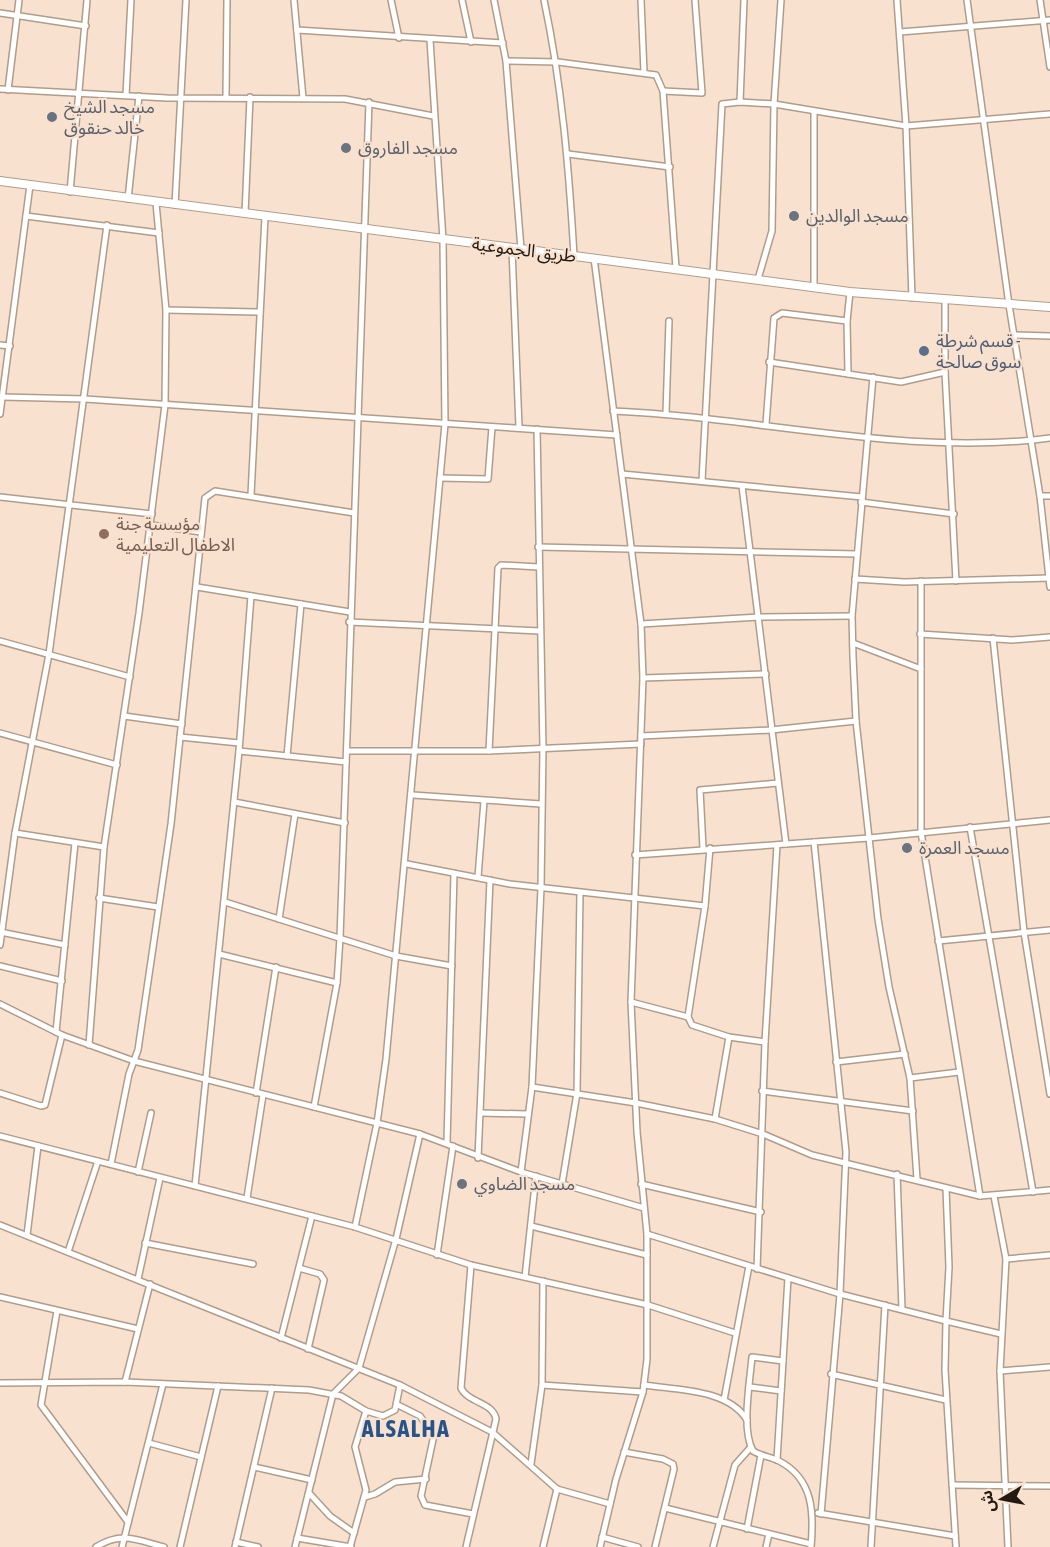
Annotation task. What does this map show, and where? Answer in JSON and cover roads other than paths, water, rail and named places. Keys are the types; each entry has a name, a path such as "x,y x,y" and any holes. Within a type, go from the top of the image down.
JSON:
{"main road":[{"name":"طريق الجموعية","path":"0,181 175,206 715,273 814,288 912,299 1050,307"}],"street":[{"path":"8,90 19,0"},
{"path":"70,192 81,92 87,0"},
{"path":"126,95 131,0"},
{"path":"175,206 186,0"},
{"path":"226,97 227,0"},
{"path":"294,0 303,98"},
{"path":"391,0 399,38"},
{"path":"462,0 471,42"},
{"path":"495,0 506,61 517,249 519,427"},
{"path":"544,0 558,63 568,154 574,256"},
{"path":"644,72 641,0 648,0"},
{"path":"663,91 702,93 694,0"},
{"path":"740,102 744,0"},
{"path":"758,279 772,231 774,104 781,0"},
{"path":"897,0 906,126 912,299"},
{"path":"967,0 1009,305 1049,557 1050,587"},
{"path":"1040,0 1050,67"},
{"path":"0,13 86,26"},
{"path":"900,32 1050,20"},
{"path":"297,30 503,43"},
{"path":"355,1227 377,1123 396,956 413,795 445,424 443,240 433,116 430,40"},
{"path":"506,61 558,63 656,75 663,91 676,268"},
{"path":"0,89 139,96 303,98 369,102 433,116"},
{"path":"129,199 139,96"},
{"path":"245,214 250,97"},
{"path":"314,1107 337,983 340,938 349,622 369,102"},
{"path":"702,482 704,417 715,273 722,104 740,102 774,104 906,126 1050,114"},
{"path":"814,112 814,288"},
{"path":"568,154 670,167"},
{"path":"0,414 30,185"},
{"path":"89,1045 104,847 151,525 165,405 166,310 156,203"},
{"path":"26,216 159,233"},
{"path":"251,495 258,312 265,217"},
{"path":"0,945 15,833 49,654 107,225"},
{"path":"594,258 641,624 643,678 633,899 631,1002 646,1234 648,1305 643,1392 624,1452 600,1547"},
{"path":"848,374 847,321 850,292"},
{"path":"945,301 945,372 951,443 956,581"},
{"path":"166,310 258,312"},
{"path":"766,424 771,328 777,315 782,313 847,321"},
{"path":"666,413 669,321"},
{"path":"1014,335 1050,336"},
{"path":"0,345 10,346"},
{"path":"769,363 901,382 945,372"},
{"path":"873,377 866,436 852,616 856,721 889,987 910,1078 917,1179"},
{"path":"2,397 85,399 617,435"},
{"path":"613,411 666,413 866,436 951,443 1050,438"},
{"path":"440,478 488,479 492,427"},
{"path":"521,1172 532,1088 541,888 543,749 537,429"},
{"path":"622,474 861,500 954,514"},
{"path":"742,486 786,844"},
{"path":"111,1164 129,1074 134,1061 171,824 201,532 207,494 215,491 251,495 354,513"},
{"path":"1040,496 1050,496"},
{"path":"0,497 152,514"},
{"path":"151,525 201,532"},
{"path":"538,547 857,554"},
{"path":"489,751 499,567 539,567"},
{"path":"855,579 956,581 1049,578"},
{"path":"921,580 921,832 980,1196"},
{"path":"197,587 350,612"},
{"path":"195,1186 225,902 251,596"},
{"path":"288,756 301,604"},
{"path":"641,624 759,617 852,616"},
{"path":"349,622 540,631"},
{"path":"920,634 1012,640 1050,637"},
{"path":"993,638 1024,932 1050,1094"},
{"path":"0,640 130,677"},
{"path":"852,643 921,669"},
{"path":"643,678 766,674"},
{"path":"124,716 182,724"},
{"path":"641,736 771,730 856,721"},
{"path":"0,733 117,765"},
{"path":"180,737 239,743"},
{"path":"347,751 489,751 641,744"},
{"path":"239,751 346,762"},
{"path":"765,1042 729,1037 692,1024 688,1017 705,906 707,848 700,790 778,783"},
{"path":"413,795 541,804"},
{"path":"478,877 484,801"},
{"path":"234,802 345,823"},
{"path":"279,919 295,814"},
{"path":"635,855 869,838 1050,820"},
{"path":"970,827 1033,1192"},
{"path":"15,833 104,847"},
{"path":"814,842 841,1102 845,1164 840,1294 831,1374 821,1514"},
{"path":"56,1032 75,843"},
{"path":"758,1269 763,1134 762,1091 777,845"},
{"path":"406,864 541,888 705,906"},
{"path":"437,1254 450,1144 454,873"},
{"path":"478,1158 490,880"},
{"path":"562,1184 577,1093 580,893"},
{"path":"99,898 158,907"},
{"path":"225,902 396,956 452,966"},
{"path":"938,941 1050,930"},
{"path":"1,932 65,945"},
{"path":"219,954 337,983"},
{"path":"0,966 62,981"},
{"path":"256,1093 276,967"},
{"path":"631,1002 688,1017"},
{"path":"0,1004 63,1035 134,1061 205,1081 420,1134 450,1144 478,1158 644,1208"},
{"path":"0,1093 41,1106 45,1105 63,1035"},
{"path":"715,1119 729,1037"},
{"path":"836,1062 905,1054"},
{"path":"910,1078 959,1072"},
{"path":"532,1088 577,1093 715,1119 763,1134 799,1151 980,1196 1050,1190"},
{"path":"762,1091 913,1111"},
{"path":"247,1198 263,1095"},
{"path":"138,1172 151,1113"},
{"path":"481,1113 527,1114"},
{"path":"295,1547 333,1394 359,1368 396,1239 420,1134"},
{"path":"0,1136 355,1227 471,1265 648,1305 735,1333"},
{"path":"27,1235 38,1146"},
{"path":"68,1252 98,1161"},
{"path":"897,1174 902,1309"},
{"path":"525,1276 536,1176"},
{"path":"138,1279 160,1178"},
{"path":"641,1184 761,1212"},
{"path":"946,1188 949,1267 944,1342 956,1547"},
{"path":"994,1196 1006,1259 1000,1371 1008,1547"},
{"path":"281,1338 312,1216"},
{"path":"0,1225 400,1385 492,1432 557,1489 610,1503"},
{"path":"531,1226 647,1255"},
{"path":"646,1234 840,1294 1001,1334"},
{"path":"145,1243 253,1263"},
{"path":"1006,1259 1050,1255"},
{"path":"466,1547 495,1414 466,1397 461,1388 471,1265"},
{"path":"724,1400 749,1266"},
{"path":"299,1268 320,1274 324,1280 308,1349"},
{"path":"777,1460 788,1278"},
{"path":"531,1464 542,1385 543,1281"},
{"path":"125,1382 150,1284"},
{"path":"0,1297 138,1329"},
{"path":"871,1547 885,1305"},
{"path":"57,1311 40,1401 42,1409 128,1522"},
{"path":"665,1508 811,1545 814,1513 803,1485 788,1467 777,1460 761,1455 751,1447 747,1420 753,1356 783,1361"},
{"path":"1000,1371 1050,1368"},
{"path":"831,1374 946,1400"},
{"path":"0,1384 45,1381 125,1382 272,1388 333,1394 366,1411 383,1416 395,1410 398,1405 400,1385"},
{"path":"122,1547 163,1384"},
{"path":"542,1385 643,1392"},
{"path":"644,1385 724,1400 737,1408 747,1420"},
{"path":"180,1547 218,1386"},
{"path":"750,1387 782,1390"},
{"path":"258,1547 235,1544 272,1388"},
{"path":"398,1405 420,1416 434,1435 421,1496 425,1506 473,1514"},
{"path":"297,1538 351,1547 365,1497 366,1485 355,1447 366,1411"},
{"path":"149,1443 201,1457"},
{"path":"713,1547 735,1465 751,1447"},
{"path":"624,1452 663,1459 672,1464 674,1469 655,1547"},
{"path":"747,1529 761,1455"},
{"path":"254,1467 312,1480"},
{"path":"365,1497 395,1482 426,1479"},
{"path":"952,1485 1050,1486"},
{"path":"543,1547 557,1489"},
{"path":"309,1493 330,1516 354,1533"},
{"path":"814,1513 955,1536"},
{"path":"766,1547 769,1534"},
{"path":"96,1547 112,1538 124,1537 164,1547"},
{"path":"602,1537 638,1547"}],"place":[{"name":"مسجد الشيخ خالد حنقوق","path":"52,117"},
{"name":"مسجد الفاروق","path":"346,148"},
{"name":"مسجد الوالدين","path":"794,216"},
{"name":"قسم شرطة - سوق صالحة","path":"924,351"},
{"name":"مؤسسة جنة الاطفال التعليمية","path":"104,534"},
{"name":"مسجد العمرة","path":"907,848"},
{"name":"مسجد الضاوي","path":"462,1184"}],"district":[{"name":"ALSALHA","path":"406,1429"}]}
